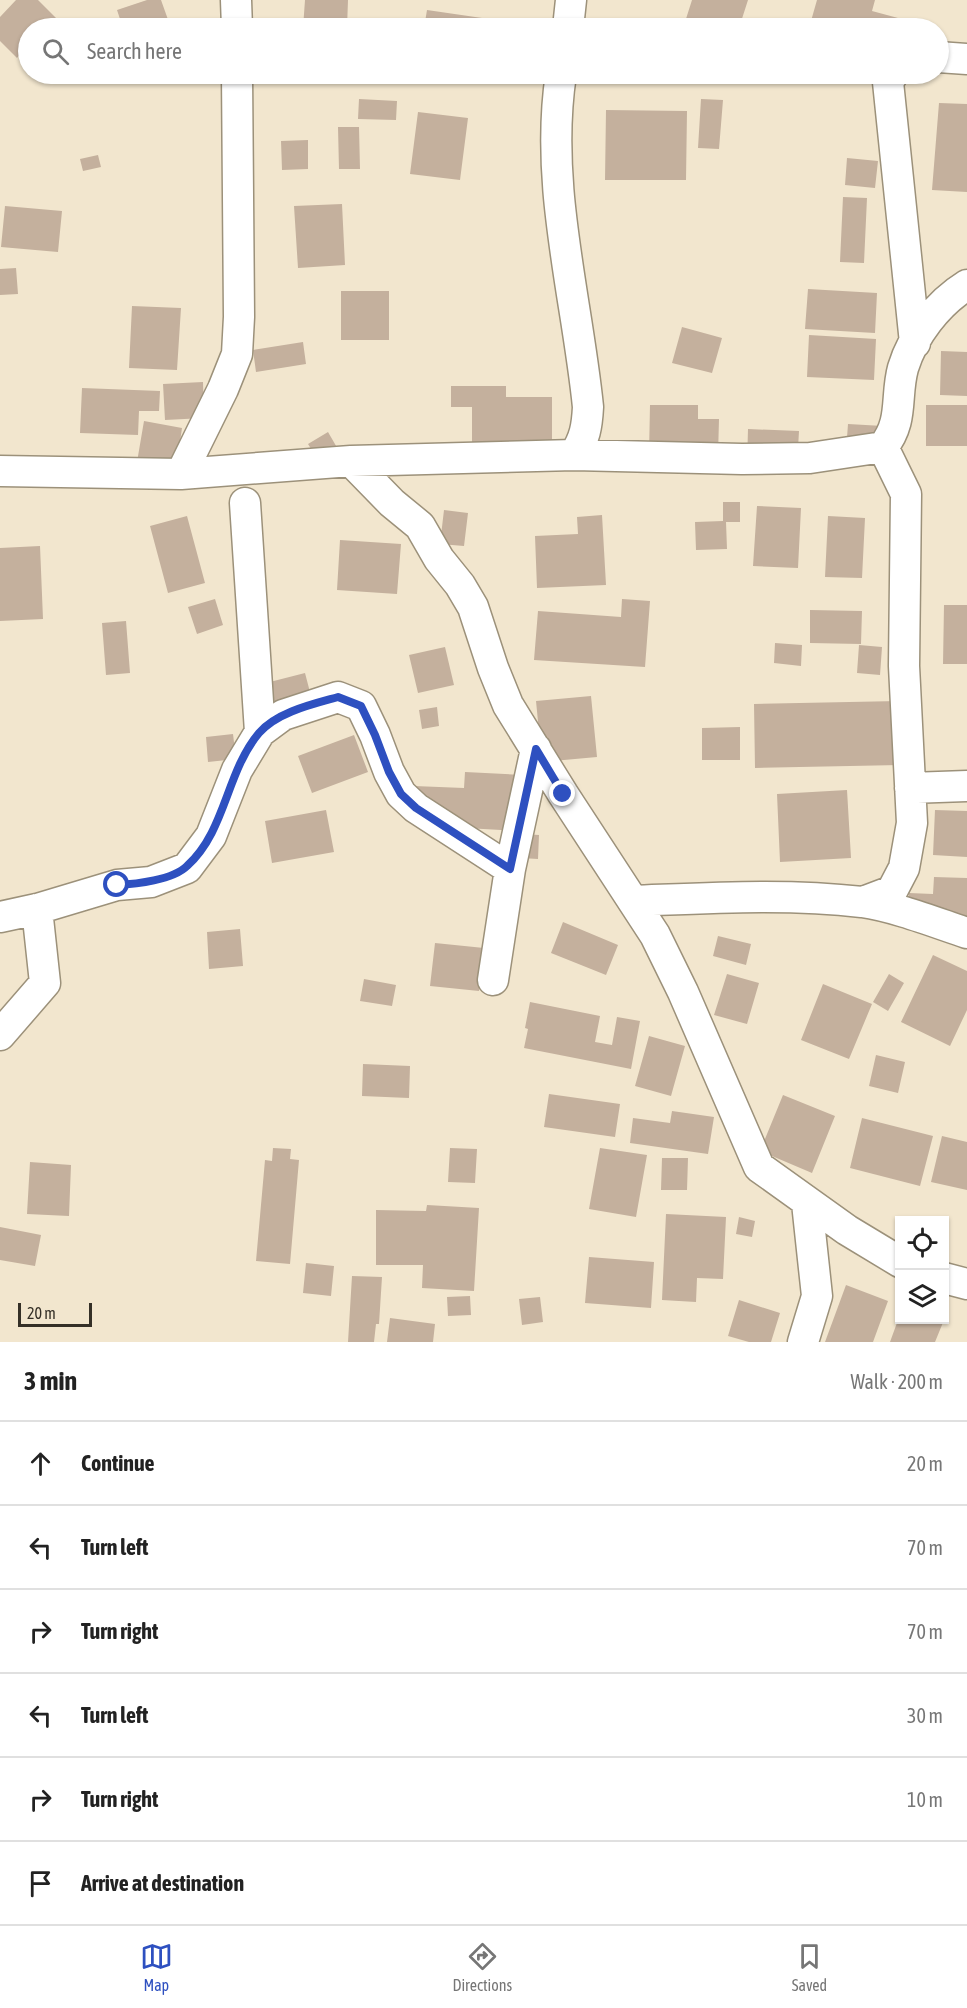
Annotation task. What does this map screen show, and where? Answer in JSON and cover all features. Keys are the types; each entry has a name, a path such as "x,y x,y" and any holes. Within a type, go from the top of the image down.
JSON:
{"street":[{"path":"236,0 237,18"},
{"path":"569,18 571,0"},
{"path":"949,58 967,59"},
{"path":"181,474 224,389 237,354 239,317 237,84"},
{"path":"560,84 557,135 559,199 566,265 588,407 587,428 574,455"},
{"path":"888,84 915,343"},
{"path":"0,471 181,474 351,461 574,455 742,459 810,458 883,447 892,437 897,423 903,369 915,343 934,313 952,294 967,285"},
{"path":"863,902 892,891 904,868 912,823 904,666 906,494 883,447"},
{"path":"351,461 392,503 420,526 439,559 474,607 493,668 508,705 655,935 759,1167 807,1203 895,1259"},
{"path":"245,503 260,732"},
{"path":"0,917 38,909 117,885 151,882 186,868 212,836 237,770 260,732 283,716 338,697 361,706 389,772 401,794 416,808 510,869"},
{"path":"493,980 510,869 536,749"},
{"path":"910,788 967,786"},
{"path":"633,901 760,896 863,902 923,918 967,933"},
{"path":"0,1035 45,983 38,909"},
{"path":"803,1342 817,1296 807,1203"},
{"path":"949,1279 967,1284"}],"building":[{"path":"16,0 38,0 56,18 18,18 17,58 0,41 0,17"},
{"path":"147,0 161,0 167,18 120,18 117,10"},
{"path":"305,0 348,0 347,18 304,18"},
{"path":"692,0 748,0 742,18 686,18"},
{"path":"817,0 875,0 872,11 898,18 812,18"},
{"path":"427,10 482,18 426,18"},
{"path":"359,99 397,101 396,120 358,119"},
{"path":"701,99 723,100 719,149 698,148"},
{"path":"939,103 967,104 967,192 932,190"},
{"path":"606,110 687,111 686,180 605,180"},
{"path":"418,112 468,118 460,180 410,174"},
{"path":"338,127 359,127 360,169 339,169"},
{"path":"308,140 308,169 282,170 281,141"},
{"path":"98,155 101,167 83,171 80,159"},
{"path":"847,158 878,161 875,188 845,185"},
{"path":"843,197 867,198 864,263 840,262"},
{"path":"342,204 345,265 298,268 294,206"},
{"path":"5,206 62,211 58,252 1,247"},
{"path":"16,268 18,294 0,295 0,269"},
{"path":"808,289 877,293 875,333 805,329"},
{"path":"341,291 389,291 389,340 341,340"},
{"path":"132,306 181,308 177,370 129,368"},
{"path":"682,327 722,338 712,373 672,363"},
{"path":"809,335 876,339 874,380 807,377"},
{"path":"303,342 306,364 256,372 253,350"},
{"path":"941,351 967,352 967,396 940,395"},
{"path":"203,382 204,418 165,420 163,384"},
{"path":"451,386 506,386 506,397 552,397 552,449 472,449 472,407 451,407"},
{"path":"82,388 160,391 159,411 139,411 138,435 80,433"},
{"path":"650,405 698,405 698,419 719,419 718,456 649,455"},
{"path":"926,405 967,405 967,446 926,446"},
{"path":"144,421 182,428 176,469 137,462"},
{"path":"848,424 883,426 880,466 845,465"},
{"path":"748,429 799,431 797,466 747,465"},
{"path":"328,432 339,451 320,463 308,444"},
{"path":"723,502 740,502 740,522 726,522 727,549 696,550 695,522 723,521"},
{"path":"757,506 801,508 798,568 753,566"},
{"path":"444,510 468,513 464,546 440,544"},
{"path":"602,515 606,585 537,588 535,536 578,534 577,517"},
{"path":"187,516 205,583 168,593 150,526"},
{"path":"828,516 865,518 862,578 825,577"},
{"path":"340,540 401,544 397,594 337,590"},
{"path":"40,546 43,619 0,621 0,548"},
{"path":"215,599 223,625 197,634 188,607"},
{"path":"622,599 650,601 645,667 534,660 538,611 621,617"},
{"path":"944,605 967,605 967,664 943,664"},
{"path":"810,610 862,611 861,644 810,643"},
{"path":"126,621 130,673 106,675 102,623"},
{"path":"775,643 802,645 801,666 774,663"},
{"path":"859,645 882,647 880,675 857,673"},
{"path":"445,647 454,685 418,693 409,655"},
{"path":"305,673 317,719 273,730 262,684"},
{"path":"591,696 597,757 542,762 536,701"},
{"path":"899,701 900,765 755,768 754,704"},
{"path":"437,707 439,726 422,729 419,710"},
{"path":"740,727 740,760 702,760 702,728"},
{"path":"233,734 236,759 208,762 206,737"},
{"path":"354,735 368,772 312,793 298,756"},
{"path":"465,772 523,775 520,831 412,825 414,786 464,788"},
{"path":"847,790 851,858 780,862 777,794"},
{"path":"326,810 334,852 272,863 265,821"},
{"path":"935,810 967,811 967,857 933,855"},
{"path":"508,833 539,835 538,859 506,857"},
{"path":"934,877 967,878 967,937 908,919 909,893 933,894"},
{"path":"563,922 618,945 606,975 551,953"},
{"path":"240,929 243,966 209,969 207,932"},
{"path":"718,936 751,944 746,965 713,956"},
{"path":"435,943 484,948 479,991 430,986"},
{"path":"933,955 967,971 967,1010 950,1046 901,1022"},
{"path":"727,974 759,983 747,1024 714,1015"},
{"path":"889,974 904,983 888,1011 873,1002"},
{"path":"364,979 396,985 392,1006 360,1001"},
{"path":"823,984 872,1004 849,1059 801,1040"},
{"path":"530,1002 600,1016 595,1042 612,1045 617,1017 640,1021 631,1069 524,1048"},
{"path":"649,1036 685,1046 671,1096 635,1086"},
{"path":"876,1055 905,1062 898,1093 869,1086"},
{"path":"363,1064 410,1066 409,1098 362,1096"},
{"path":"549,1094 620,1104 615,1137 544,1127"},
{"path":"783,1095 835,1116 812,1173 760,1151"},
{"path":"672,1111 714,1117 708,1154 630,1143 633,1118 670,1123"},
{"path":"862,1118 933,1136 920,1186 850,1168"},
{"path":"942,1136 967,1142 967,1190 931,1182"},
{"path":"273,1148 291,1149 290,1159 299,1160 290,1264 256,1261 265,1160 272,1161"},
{"path":"450,1148 477,1149 475,1183 448,1182"},
{"path":"600,1148 647,1155 636,1217 589,1209"},
{"path":"662,1158 688,1158 687,1190 661,1190"},
{"path":"30,1162 71,1165 69,1216 27,1214"},
{"path":"427,1205 479,1208 474,1291 422,1288 423,1265 376,1265 376,1210 426,1211"},
{"path":"666,1214 726,1217 723,1279 697,1278 696,1302 662,1300"},
{"path":"739,1217 755,1221 752,1237 736,1234"},
{"path":"0,1227 41,1235 35,1266 0,1260"},
{"path":"589,1257 654,1262 651,1308 585,1303"},
{"path":"306,1263 334,1266 331,1296 303,1293"},
{"path":"352,1276 382,1277 379,1324 376,1324 374,1342 348,1342"},
{"path":"846,1285 888,1301 873,1342 825,1342"},
{"path":"470,1296 471,1315 448,1316 447,1297"},
{"path":"540,1297 543,1322 522,1325 519,1299"},
{"path":"739,1300 780,1313 771,1342 749,1342 728,1336"},
{"path":"390,1318 435,1324 433,1342 387,1342"},
{"path":"897,1324 942,1324 935,1342 890,1342"}],"route":[{"path":"117,885 151,882 186,868 212,836 237,770 260,732 283,716 338,697 361,706 389,772 401,794 416,808 510,869 536,749 563,794"}]}
